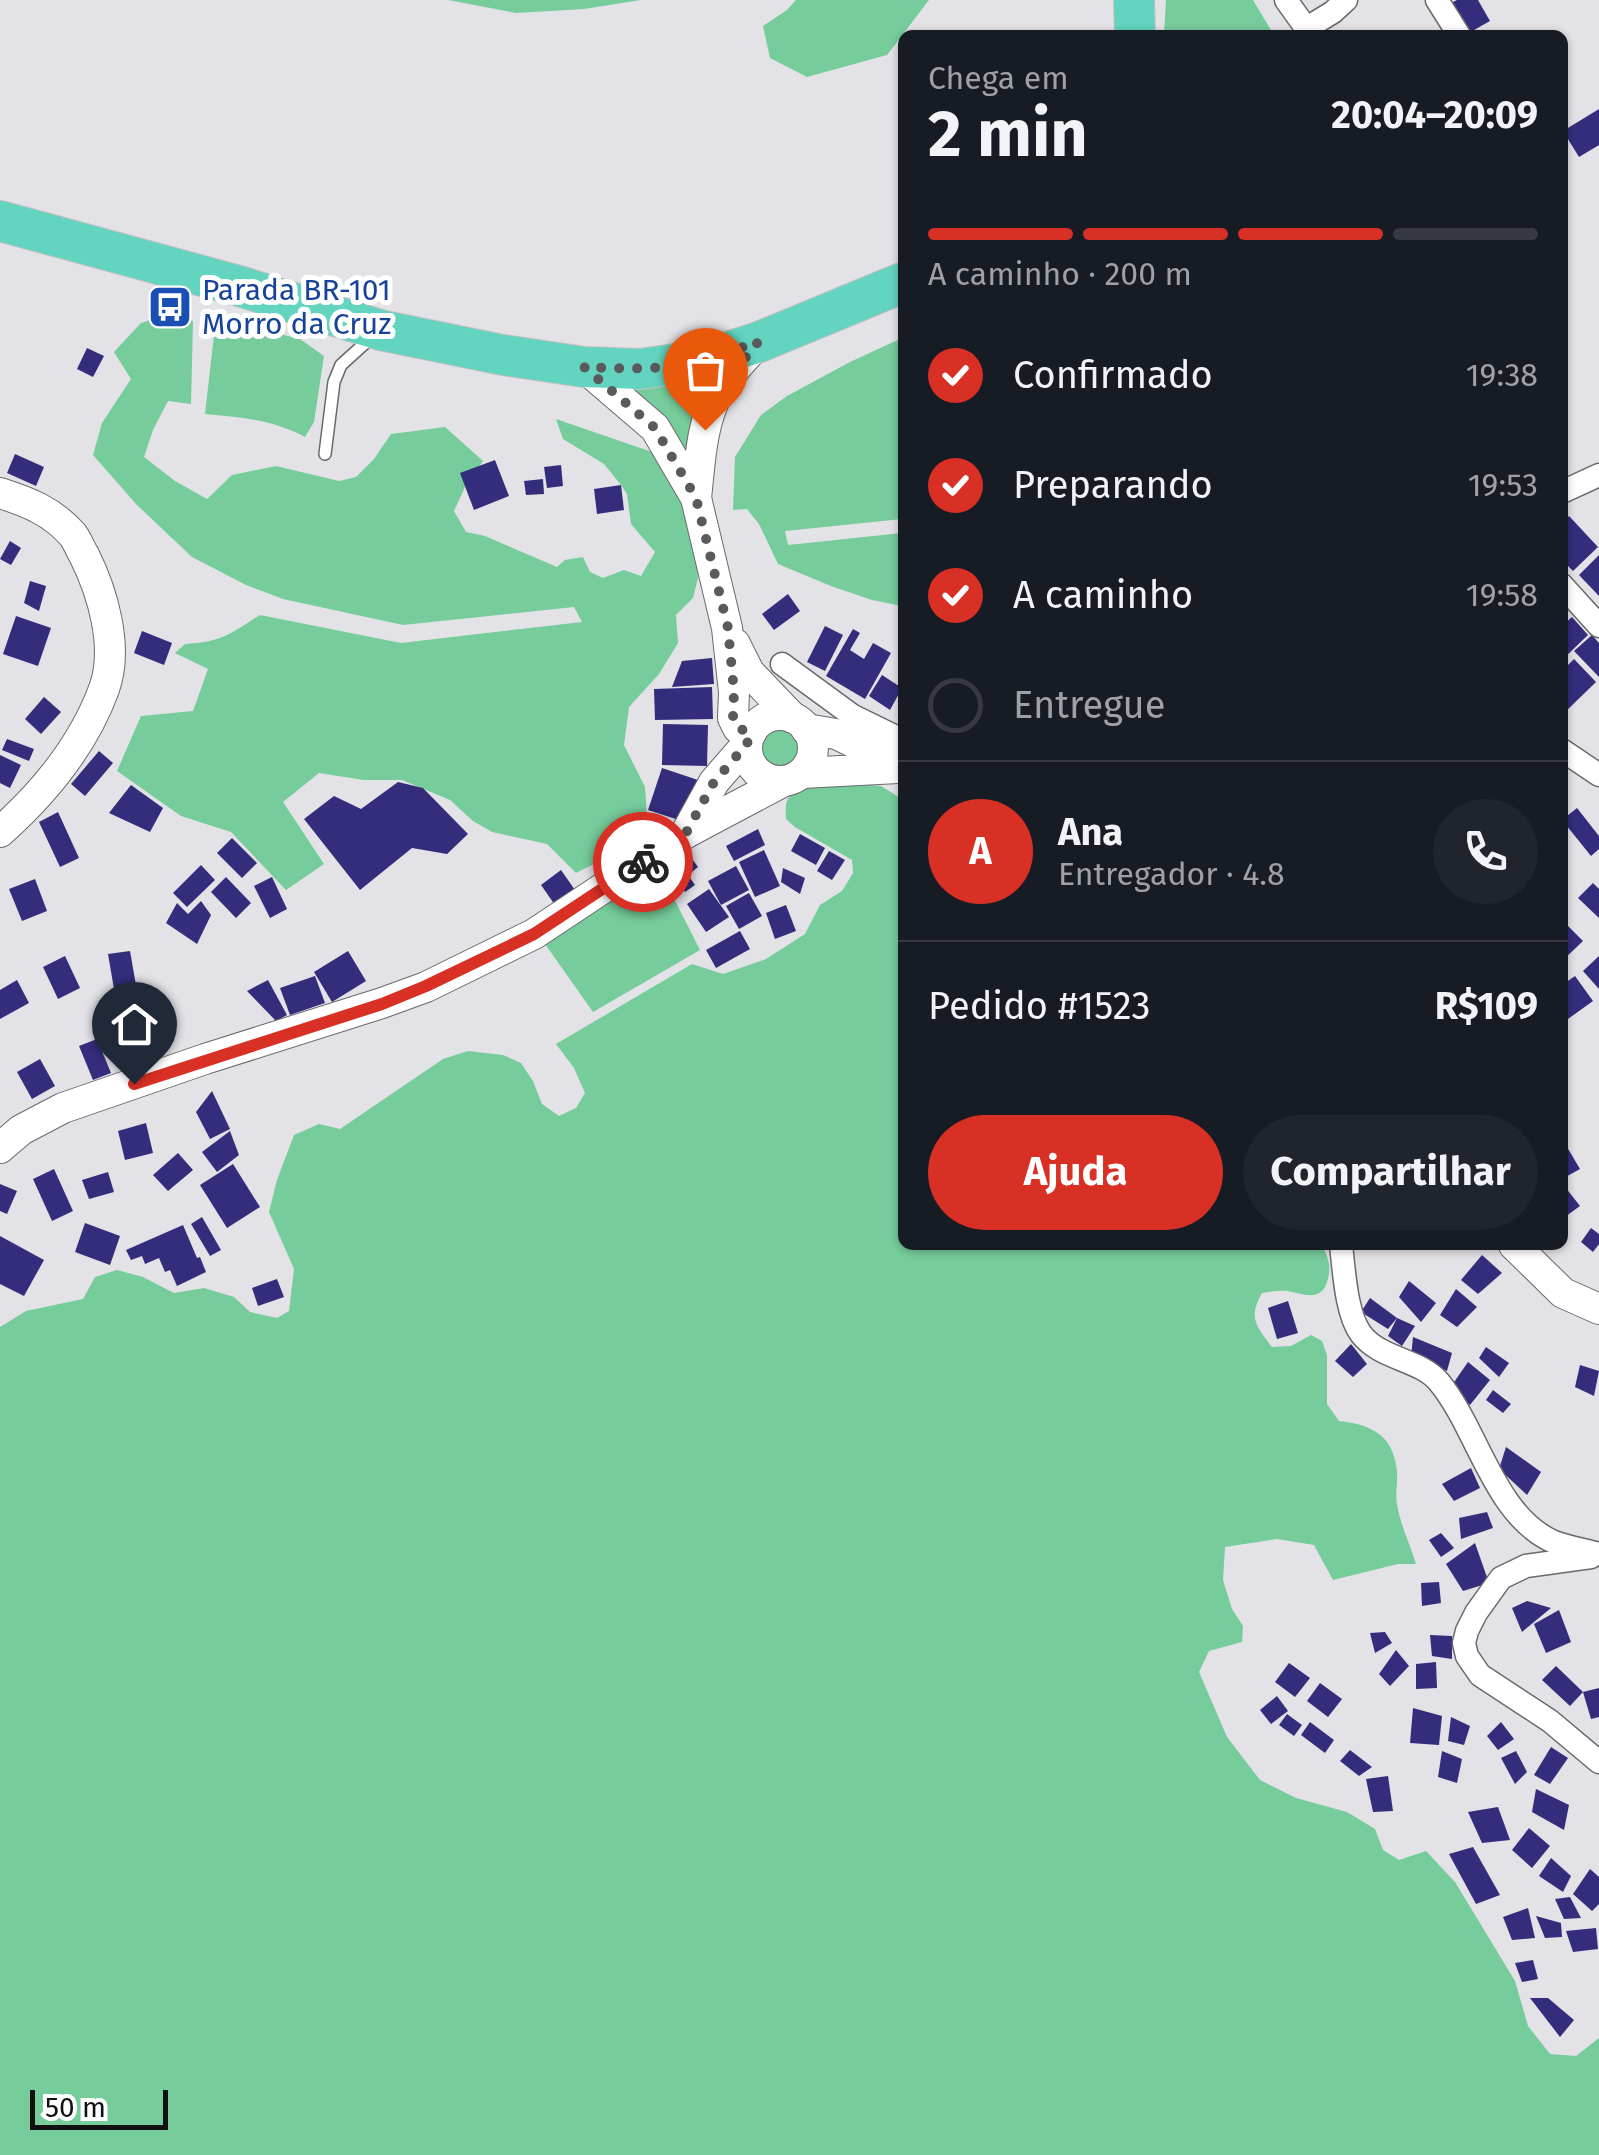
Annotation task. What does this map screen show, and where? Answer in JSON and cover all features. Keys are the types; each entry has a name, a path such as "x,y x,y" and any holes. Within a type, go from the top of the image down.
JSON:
{"highway":[{"path":"1134,0 1135,30"},
{"path":"0,220 239,286 380,330 584,367 640,369 703,360 758,342 898,285"}],"main road":[{"path":"696,498 711,410 719,391 758,342"},
{"path":"584,367 655,428 696,498 728,628 733,718 749,738 751,763 757,771 765,777 793,777 898,767"},
{"path":"0,493 38,506 73,536 96,579 110,648 106,685 70,756 29,807 0,832"},
{"path":"728,628 749,672 822,724 898,765"},
{"path":"686,833 714,782 764,719 784,715 822,724"},
{"path":"0,1148 21,1130 63,1108 382,1004 534,934 686,833 793,777 808,765 822,724"},
{"path":"1519,1250 1563,1292 1599,1309"}],"street":[{"path":"1286,0 1308,30"},
{"path":"1311,30 1346,0"},
{"path":"1437,0 1456,30"},
{"path":"1568,489 1599,475"},
{"path":"1568,592 1599,626"},
{"path":"782,664 822,724 898,739"},
{"path":"1568,754 1599,775"},
{"path":"1342,1250 1351,1311 1360,1332 1378,1350 1437,1378 1491,1476 1520,1518 1552,1541 1599,1555"},
{"path":"1599,1555 1526,1566 1502,1578 1476,1613 1464,1643 1467,1656 1480,1675 1550,1721 1599,1762"}],"lane":[{"path":"324,454 334,382 342,366 380,330"}],"green space":[{"path":"448,0 641,0 584,9 516,13"},
{"path":"796,0 929,0 906,30 898,30 898,41 887,55 807,77 770,58 763,26"},
{"path":"1166,0 1253,0 1271,30 1164,30"},
{"path":"170,314 193,321 191,404 168,401 144,457 207,499 232,475 276,466 339,481 356,477 391,434 445,427 483,461 454,511 466,532 485,536 557,567 565,560 583,557 590,572 603,578 624,570 641,576 655,552 631,524 627,494 604,464 563,439 556,419 655,453 689,508 696,537 698,578 693,598 676,615 678,643 659,674 629,707 624,745 645,787 648,830 626,848 576,873 547,844 492,832 450,800 402,780 364,780 319,773 283,802 324,864 286,890 231,832 181,816 117,771 141,716 193,711 208,669 175,653 185,644 225,636 260,615 401,643 582,622 574,607 403,625 283,599 192,557 136,504 93,455 102,423 131,379 114,352 141,323"},
{"path":"216,318 300,339 324,356 314,422 305,437 269,423 205,414"},
{"path":"898,340 898,519 785,531 788,545 898,533 898,605 831,586 778,564 759,524 747,509 733,510 735,457 761,415 787,396"},
{"path":"710,375 691,460 619,387"},
{"path":"779,726 795,732 801,748 795,764 779,770 763,764 757,748 763,732"},
{"path":"812,786 881,786 898,797 898,1250 1324,1250 1329,1270 1325,1287 1312,1295 1262,1293 1255,1309 1256,1322 1272,1347 1291,1346 1311,1335 1322,1341 1327,1355 1327,1404 1339,1421 1372,1429 1391,1449 1397,1472 1398,1511 1416,1564 1398,1564 1333,1580 1314,1545 1277,1539 1225,1547 1223,1580 1232,1609 1243,1626 1242,1642 1209,1651 1199,1672 1227,1737 1260,1780 1296,1798 1347,1812 1375,1829 1383,1850 1399,1860 1426,1851 1455,1882 1515,1981 1528,2026 1550,2054 1576,2056 1599,2038 1599,2155 0,2155 0,1327 26,1311 83,1299 95,1277 117,1270 143,1277 174,1293 204,1288 234,1297 250,1312 277,1318 289,1311 294,1269 269,1212 294,1135 319,1124 340,1129 443,1059 468,1051 503,1055 521,1063 542,1104 559,1116 576,1108 585,1093 574,1068 556,1044 692,964 723,974 766,959 805,934 820,905 842,891 853,873 852,860 786,819 791,795"},
{"path":"659,869 700,950 593,1012 545,944"}],"building":[{"path":"1478,0 1490,21 1474,30 1465,30 1451,3"},
{"path":"1599,109 1599,145 1579,157 1568,139 1568,128"},
{"path":"87,348 104,356 93,377 77,369"},
{"path":"15,454 44,467 36,486 7,473"},
{"path":"495,460 509,496 474,510 460,473"},
{"path":"561,465 563,486 547,488 544,467"},
{"path":"543,479 544,494 526,495 524,481"},
{"path":"621,485 624,510 597,514 594,489"},
{"path":"1568,517 1598,547 1573,571 1568,566"},
{"path":"10,541 21,548 11,565 0,559"},
{"path":"1599,555 1599,596 1579,575"},
{"path":"30,581 46,586 39,611 24,603"},
{"path":"788,594 800,611 774,630 762,614"},
{"path":"16,616 51,628 38,666 3,654"},
{"path":"1572,617 1588,635 1568,654 1568,621"},
{"path":"825,626 843,635 825,671 807,662"},
{"path":"853,629 860,633 850,650 864,659 873,643 891,653 865,699 826,676"},
{"path":"142,631 172,643 164,665 134,653"},
{"path":"1592,635 1599,643 1599,677 1574,651"},
{"path":"712,658 714,684 672,687 682,661"},
{"path":"1574,659 1596,682 1568,709 1568,665"},
{"path":"882,675 898,685 898,695 890,710 869,696"},
{"path":"712,687 713,719 655,720 654,689"},
{"path":"44,697 61,712 41,734 25,719"},
{"path":"663,724 708,725 707,766 662,765"},
{"path":"7,739 34,749 29,761 2,750"},
{"path":"99,751 113,763 85,796 71,784"},
{"path":"0,755 21,765 10,788 0,783"},
{"path":"662,768 698,780 685,822 648,810"},
{"path":"398,782 423,788 468,834 447,854 412,848 360,890 304,819 334,796 361,809"},
{"path":"131,785 163,808 150,832 109,813"},
{"path":"1577,808 1599,836 1599,849 1591,856 1568,827 1568,815"},
{"path":"58,812 79,858 60,867 39,822"},
{"path":"758,829 765,845 734,861 726,846"},
{"path":"800,834 825,848 816,865 791,851"},
{"path":"232,838 257,863 242,878 217,853"},
{"path":"764,850 780,886 755,897 739,862"},
{"path":"829,851 845,860 832,880 817,871"},
{"path":"687,852 698,867 688,875 695,885 685,892 667,868"},
{"path":"201,865 215,880 187,907 173,893"},
{"path":"736,866 749,890 721,905 708,881"},
{"path":"783,868 805,878 800,894 781,882"},
{"path":"561,870 575,890 555,905 541,885"},
{"path":"226,877 251,903 236,918 211,892"},
{"path":"272,877 287,909 270,918 254,886"},
{"path":"35,879 47,911 22,921 9,889"},
{"path":"1593,883 1599,889 1599,918 1578,898"},
{"path":"709,889 729,917 706,932 687,904"},
{"path":"749,893 762,916 739,929 726,906"},
{"path":"201,901 211,915 197,944 166,923 177,903 188,914"},
{"path":"786,905 796,931 775,939 766,913"},
{"path":"1568,926 1583,941 1568,955"},
{"path":"740,931 750,949 716,968 706,950"},
{"path":"130,951 137,991 115,995 108,954"},
{"path":"348,951 366,981 332,1002 314,972"},
{"path":"65,956 80,988 58,999 43,967"},
{"path":"1599,956 1599,989 1583,971"},
{"path":"315,976 325,1003 290,1015 280,988"},
{"path":"1575,976 1593,1001 1568,1019 1568,981"},
{"path":"17,980 29,1003 0,1019 0,990"},
{"path":"268,980 287,1015 276,1021 247,991"},
{"path":"97,1039 111,1073 93,1080 79,1046"},
{"path":"40,1059 55,1086 32,1099 17,1072"},
{"path":"212,1091 230,1129 210,1139 196,1112"},
{"path":"146,1123 153,1153 125,1160 118,1131"},
{"path":"230,1131 239,1155 217,1172 202,1152"},
{"path":"1568,1149 1580,1169 1568,1176"},
{"path":"178,1153 193,1170 168,1191 153,1175"},
{"path":"233,1164 260,1207 227,1228 200,1185"},
{"path":"54,1169 73,1211 52,1221 33,1179"},
{"path":"108,1172 114,1192 89,1199 82,1180"},
{"path":"0,1184 17,1191 7,1214 0,1211"},
{"path":"1568,1191 1580,1206 1568,1215"},
{"path":"202,1217 221,1250 210,1256 191,1224"},
{"path":"85,1223 120,1236 110,1265 75,1252"},
{"path":"183,1225 206,1272 177,1286 159,1258 145,1264 142,1256 131,1260 126,1250"},
{"path":"1591,1228 1599,1234 1599,1244 1593,1252 1581,1242"},
{"path":"0,1236 44,1260 24,1296 0,1284"},
{"path":"1482,1255 1502,1273 1478,1294 1461,1280"},
{"path":"277,1279 284,1297 258,1306 252,1288"},
{"path":"1409,1281 1436,1303 1421,1322 1399,1297"},
{"path":"1456,1289 1477,1307 1457,1327 1440,1315"},
{"path":"1370,1298 1397,1318 1388,1329 1361,1312"},
{"path":"1288,1301 1298,1333 1277,1339 1268,1308"},
{"path":"1397,1318 1415,1326 1402,1346 1388,1336"},
{"path":"1413,1337 1452,1353 1447,1371 1411,1357"},
{"path":"1351,1344 1367,1364 1353,1377 1335,1361"},
{"path":"1486,1347 1509,1363 1499,1377 1479,1358"},
{"path":"1468,1362 1490,1380 1470,1405 1450,1388"},
{"path":"1580,1365 1599,1371 1594,1396 1575,1387"},
{"path":"1493,1390 1511,1404 1503,1413 1486,1400"},
{"path":"1506,1447 1541,1472 1527,1495 1499,1469"},
{"path":"1471,1468 1480,1488 1454,1501 1442,1484"},
{"path":"1487,1512 1493,1528 1461,1539 1459,1518"},
{"path":"1441,1533 1454,1548 1441,1557 1429,1540"},
{"path":"1475,1543 1489,1583 1463,1591 1446,1564"},
{"path":"1439,1582 1441,1603 1422,1606 1421,1583"},
{"path":"1527,1601 1551,1608 1522,1632 1512,1608"},
{"path":"1559,1610 1571,1642 1546,1653 1534,1624"},
{"path":"1385,1632 1392,1643 1375,1653 1370,1633"},
{"path":"1430,1635 1452,1636 1452,1659 1432,1656"},
{"path":"1396,1650 1409,1666 1390,1686 1379,1674"},
{"path":"1436,1662 1437,1688 1416,1689 1416,1664"},
{"path":"1289,1663 1310,1678 1295,1697 1275,1682"},
{"path":"1556,1666 1583,1692 1570,1706 1542,1680"},
{"path":"1320,1683 1342,1699 1328,1717 1307,1701"},
{"path":"1599,1688 1599,1717 1591,1719 1583,1692"},
{"path":"1277,1696 1288,1711 1271,1724 1260,1710"},
{"path":"1413,1708 1442,1716 1439,1745 1410,1743"},
{"path":"1287,1714 1302,1725 1294,1736 1279,1725"},
{"path":"1451,1717 1470,1726 1464,1745 1448,1741"},
{"path":"1310,1722 1334,1740 1325,1753 1301,1735"},
{"path":"1501,1722 1514,1739 1498,1750 1487,1736"},
{"path":"1551,1747 1568,1758 1550,1784 1534,1775"},
{"path":"1350,1750 1372,1767 1359,1776 1340,1761"},
{"path":"1442,1751 1462,1759 1457,1783 1438,1777"},
{"path":"1516,1751 1527,1772 1515,1784 1501,1758"},
{"path":"1388,1776 1393,1811 1373,1812 1366,1779"},
{"path":"1536,1789 1569,1805 1564,1830 1532,1812"},
{"path":"1498,1807 1510,1840 1482,1843 1468,1812"},
{"path":"1529,1828 1550,1846 1532,1868 1512,1850"},
{"path":"1473,1847 1500,1895 1476,1904 1449,1854"},
{"path":"1551,1858 1571,1876 1563,1892 1539,1876"},
{"path":"1590,1869 1599,1877 1599,1904 1592,1911 1573,1894"},
{"path":"1570,1897 1581,1918 1564,1919 1555,1899"},
{"path":"1528,1908 1535,1938 1512,1940 1503,1917"},
{"path":"1536,1916 1561,1923 1562,1937 1545,1938"},
{"path":"1596,1928 1598,1949 1573,1952 1566,1931"},
{"path":"1533,1960 1538,1979 1522,1982 1515,1963"},
{"path":"1530,1998 1548,1998 1574,2020 1560,2037"}],"way so far":[{"path":"643,862 686,833 714,782 747,744 750,733 738,728 733,718 728,628 696,498 655,428 584,367 674,366 758,342 719,391 705,430"}],"place":[{"name":"Parada BR-101 Morro da Cruz","path":"170,307"}],"route":[{"path":"134,1084 382,1004 426,986 534,934 643,862"}]}
